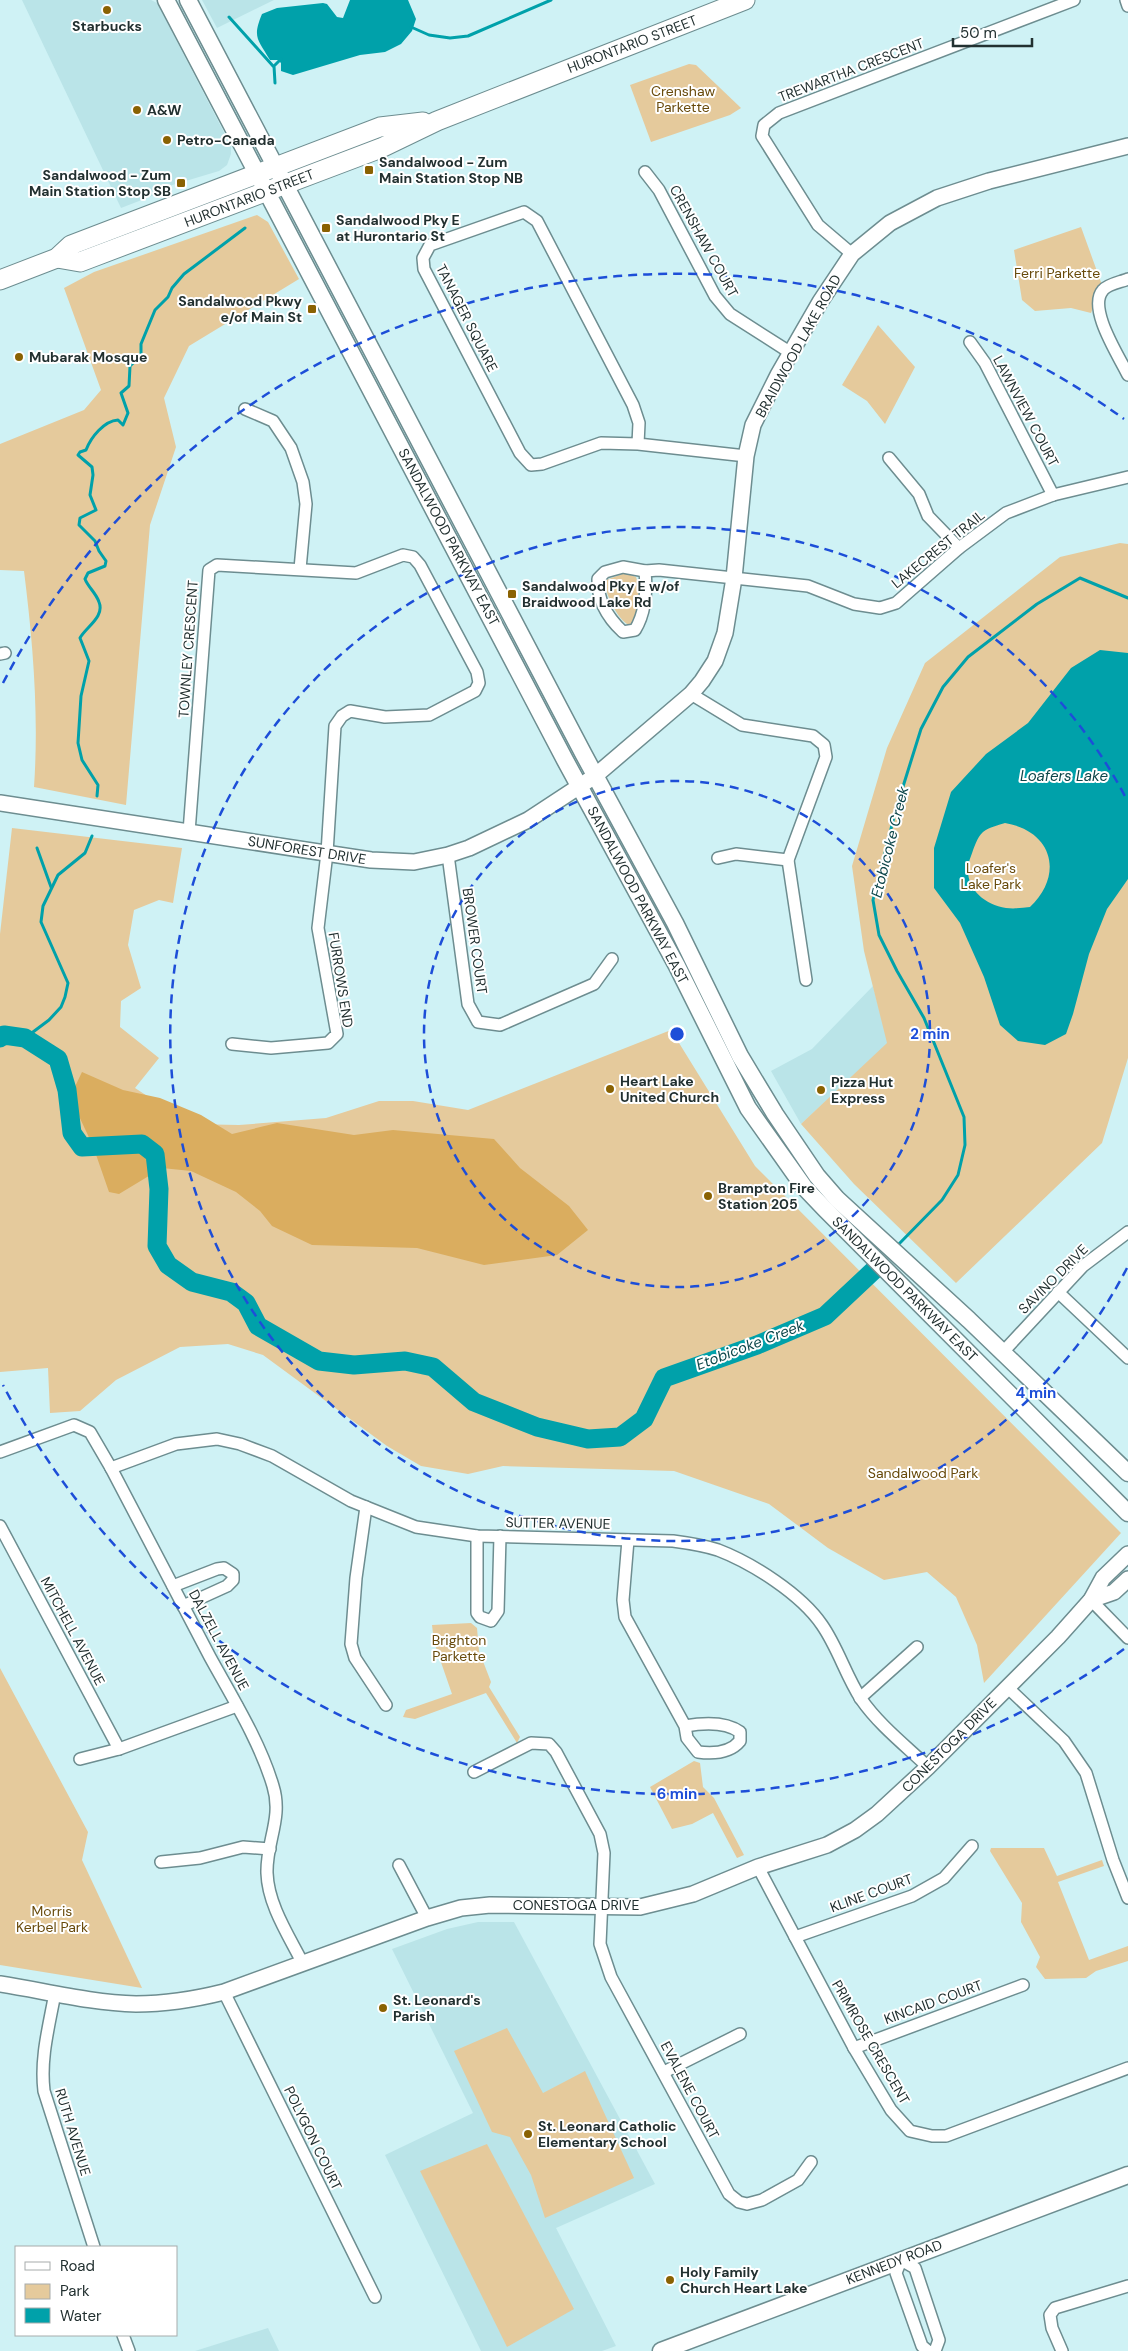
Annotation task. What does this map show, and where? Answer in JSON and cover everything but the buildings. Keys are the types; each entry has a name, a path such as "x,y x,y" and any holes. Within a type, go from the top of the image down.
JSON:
{"main road":[{"name":"SANDALWOOD PARKWAY EAST","path":"166,0 677,966 748,1108 804,1187 1128,1513"},
{"name":"SANDALWOOD PARKWAY EAST","path":"188,0 595,776 675,923 740,1056 775,1114 817,1176 838,1200 1003,1352 1128,1473"},
{"name":"HURONTARIO STREET","path":"57,258 80,262 381,148 436,121 744,0"},
{"name":"HURONTARIO STREET","path":"0,280 57,258 71,245 380,127 436,121"},
{"name":"KENNEDY ROAD","path":"661,2351 1128,2175"}],"street":[{"name":"TREWARTHA CRESCENT","path":"852,254 818,225 807,211 762,136 764,125 779,113 1074,0"},
{"path":"1126,0 1128,6"},
{"name":"BRAIDWOOD LAKE ROAD","path":"595,776 691,694 715,660 725,633 734,578 746,456 753,425 791,353 852,254 890,223 937,198 989,181 1128,146"},
{"name":"CRENSHAW COURT","path":"645,172 659,190 715,296 730,314 791,353"},
{"name":"TANAGER SQUARE","path":"638,444 639,422 633,405 537,221 524,212 430,245 423,258 424,269 520,453 531,465 542,464 601,443 638,444 746,456"},
{"path":"1128,279 1104,288 1098,298 1099,316 1128,375"},
{"name":"LAWNVIEW COURT","path":"970,342 985,363 1053,495"},
{"path":"245,409 273,421 291,448 303,482 306,504 300,569"},
{"path":"889,458 919,494 928,516 959,548"},
{"name":"LAKECREST TRAIL","path":"645,571 659,570 808,586 854,604 880,608 896,603 959,548 1006,513 1053,495 1128,477"},
{"name":"TOWNLEY CRESCENT","path":"189,832 210,570 217,565 356,573 403,555 413,556 420,565 477,672 479,684 474,691 430,715 385,717 350,711 342,716 335,726 327,853"},
{"path":"623,567 645,571 647,592 642,620 635,630 623,632 610,620 598,592 598,579 605,572 623,567"},
{"path":"691,694 742,725 813,736 824,745 826,757 788,860 806,980"},
{"name":"SUNFOREST DRIVE","path":"0,803 371,860 414,862 448,855 469,848 528,820 595,776"},
{"name":"FURROWS END","path":"232,1044 271,1048 328,1043 337,1034 318,928 327,853"},
{"path":"718,858 736,854 788,860"},
{"name":"BROWER COURT","path":"448,855 468,1004 478,1022 500,1025 594,984 612,959"},
{"name":"SAVINO DRIVE","path":"1003,1352 1083,1266 1128,1232"},
{"path":"1058,1292 1128,1358"},
{"name":"DALZELL AVENUE","path":"0,1452 74,1425 90,1432 237,1706 266,1767 274,1788 277,1808 276,1826 267,1872 270,1894 303,1964"},
{"name":"SUTTER AVENUE","path":"111,1468 176,1444 218,1439 240,1444 272,1456 366,1507 416,1527 477,1536 628,1540 699,1545 725,1553 762,1572 803,1603 822,1624 860,1698 928,1768"},
{"path":"366,1507 356,1578 351,1644 355,1658 386,1705"},
{"name":"MITCHELL AVENUE","path":"0,1526 119,1749"},
{"path":"477,1536 477,1613 480,1618 492,1621 498,1611 500,1536"},
{"path":"628,1540 623,1600 626,1617 685,1726 688,1738 698,1752 712,1754 735,1748 740,1741 740,1732 732,1725 697,1724 685,1726"},
{"name":"CONESTOGA DRIVE","path":"0,1984 137,2004 200,1998 224,1992 427,1918 461,1908 490,1905 640,1907 693,1894 758,1867 827,1845 855,1830 877,1814 928,1768 1058,1637 1091,1600 1103,1578 1128,1554"},
{"path":"173,1586 217,1569 224,1568 233,1574 233,1580 227,1586 183,1606"},
{"name":"CONESTOGA DRIVE","path":"1091,1600 1114,1592 1128,1579"},
{"path":"1091,1600 1128,1638"},
{"path":"860,1698 917,1647"},
{"path":"1007,1687 1064,1741 1086,1773 1113,1860 1128,1898"},
{"path":"80,1759 119,1749 237,1706"},
{"name":"EVALENE COURT","path":"474,1772 531,1743 549,1744 556,1752 600,1834 604,1853 600,1906 600,1944 611,1977 729,2194 739,2202 747,2204 762,2200 798,2180 812,2162"},
{"name":"KLINE COURT","path":"795,1937 912,1896 944,1878 972,1846"},
{"path":"161,1862 200,1858 243,1847 270,1849"},
{"path":"399,1865 427,1918"},
{"name":"PRIMROSE CRESCENT","path":"758,1867 854,2048 901,2124 910,2131 932,2136 946,2136 1128,2068"},
{"name":"KINCAID COURT","path":"854,2048 1023,1985"},
{"name":"POLYGON COURT","path":"224,1992 375,2297"},
{"name":"RUTH AVENUE","path":"55,1993 44,2052 42,2075 44,2091 94,2246"},
{"path":"664,2072 740,2034"},
{"path":"928,2351 922,2346 896,2273 901,2260 915,2268 939,2340 935,2351"},
{"path":"1062,2351 1052,2328 1050,2315 1055,2308 1128,2286"},
{"path":"123,2336 129,2351"}],"shaded area":[{"path":"22,0 151,0 157,3 231,146 231,154 227,165 219,171 169,186 170,189 121,208"},
{"path":"202,0 274,0 217,28"},
{"path":"873,986 888,1043 801,1124 771,1071 812,1049"},
{"path":"82,1072 123,1090 160,1098 201,1115 232,1134 277,1123 354,1135 393,1130 494,1139 520,1168 569,1206 588,1230 557,1255 484,1265 417,1248 312,1245 272,1226 260,1211 236,1192 191,1171 162,1168 119,1194 109,1192 93,1146 70,1097"},
{"name":"St. Leonard Catholic Elementary School","path":"478,1922 514,1922 655,2184 556,2228 616,2346 602,2351 481,2351 385,2155 473,2113 392,1949 447,1929"},
{"path":"268,2328 279,2351 195,2351"}],"green space":[{"name":"Crenshaw Parkette","path":"689,64 696,65 741,108 730,115 651,142 630,85"},
{"path":"257,215 268,222 299,279 189,346 164,398 176,447 150,525 126,805 34,787 36,733 34,679 24,571 0,570 0,444 84,410 101,390 64,288 94,272"},
{"name":"Ferri Parkette","path":"1081,227 1102,285 1091,313 1071,308 1035,311 1022,300 1014,250"},
{"path":"878,325 915,367 885,424 867,401 842,385"},
{"name":"Loafer's Lake Park","path":"1120,543 1128,544 1128,1058 1102,1143 956,1283 854,1184 801,1124 887,1043 864,951 852,866 887,748 925,663 1060,557"},
{"path":"625,573 636,577 639,587 637,617 629,625 616,612 605,585 606,580"},
{"name":"Sandalwood Park","path":"12,828 182,848 173,903 159,900 134,910 128,945 141,988 121,1001 120,1027 159,1058 135,1088 190,1124 239,1125 326,1118 379,1101 413,1101 468,1110 671,1030 755,1166 1121,1533 984,1683 977,1645 956,1597 927,1572 884,1580 828,1548 769,1504 674,1471 503,1466 468,1474 421,1466 387,1446 263,1355 228,1344 180,1347 116,1380 80,1411 50,1413 48,1368 0,1372 0,934"},
{"name":"Brighton Parkette","path":"471,1623 477,1628 479,1651 491,1682 489,1687 520,1737 517,1743 486,1693 415,1719 403,1717 406,1710 452,1694 434,1642 432,1625"},
{"name":"Morris Kerbel Park","path":"0,1668 88,1832 82,1860 142,1988 0,1965"},
{"path":"694,1761 700,1763 703,1787 714,1798 744,1855 737,1858 713,1813 692,1824 672,1829 650,1787"},
{"path":"991,1848 1044,1848 1057,1876 1102,1860 1104,1866 1058,1882 1089,1960 1128,1946 1128,1961 1096,1971 1086,1978 1045,1979 1036,1967 1040,1957 1021,1922 1022,1903 990,1851"},
{"path":"507,2028 543,2093 585,2071 634,2178 545,2218 531,2175 510,2137 492,2132 454,2051"},
{"path":"487,2144 574,2309 507,2347 420,2171"}],"water":[{"path":"350,0 408,0 416,19 412,31 401,44 385,52 360,55 293,75 281,71 281,63 278,60 270,60 257,34 262,14 277,8 323,3 327,4 337,17 343,18"},
{"name":"Loafers Lake","path":"1100,650 1128,653 1128,879 1107,909 1089,954 1066,1034 1045,1045 1018,1041 1000,1025 984,977 960,923 934,888 934,848 951,792 986,754 1028,723 1071,668","holes":["1005,823 1034,835 1043,845 1048,856 1050,868 1047,882 1041,895 1030,907 1006,908 997,906 981,897 970,883 968,866 971,856 977,840 985,830"]}],"waterway":[{"path":"411,27 429,35 450,38 468,36 551,0"},
{"path":"229,17 273,66"},
{"path":"275,83 274,66 281,59"},
{"path":"97,796 98,785 82,760 78,743 81,696 89,661 80,638 94,622 100,607 98,599 85,579 88,573 105,566 106,561 95,541 79,525 80,518 96,510 90,495 93,475 92,467 78,455 86,450 95,435 108,423 118,420 123,425 128,413 121,393 129,386 130,366 141,356 141,344 155,310 168,297 172,288 184,274 245,228"},
{"name":"Etobicoke Creek","path":"896,1247 942,1200 958,1175 965,1145 964,1117 924,1018 879,935 873,900 896,809 921,729 943,687 968,657 1037,604 1080,578 1128,598"},
{"path":"25,1038 49,1020 61,1007 65,997 68,983 41,922 43,906 58,875 85,853 92,836"},
{"path":"37,848 51,887"},
{"name":"Etobicoke Creek","path":"0,1038 4,1035 25,1038 58,1059 67,1090 72,1133 82,1147 142,1144 155,1154 159,1189 157,1246 168,1265 192,1282 231,1292 246,1303 258,1326 319,1361 354,1365 405,1361 433,1367 474,1402 537,1427 588,1439 620,1437 644,1419 664,1378 757,1345 825,1316 874,1270"}],"place":[{"name":"Starbucks","path":"107,10"},
{"name":"A&W","path":"137,110"},
{"name":"Petro-Canada","path":"167,140"},
{"name":"Sandalwood - Zum Main Station Stop NB","path":"369,170"},
{"name":"Sandalwood - Zum Main Station Stop SB","path":"181,183"},
{"name":"Sandalwood Pky E at Hurontario St","path":"326,228"},
{"name":"Sandalwood Pkwy e/of Main St","path":"312,309"},
{"name":"Mubarak Mosque","path":"19,357"},
{"name":"Sandalwood Pky E w/of Braidwood Lake Rd","path":"512,594"},
{"name":"Heart Lake United Church","path":"610,1089"},
{"name":"Pizza Hut Express","path":"821,1090"},
{"name":"Brampton Fire Station 205","path":"708,1196"},
{"name":"St. Leonard's Parish","path":"383,2008"},
{"name":"St. Leonard Catholic Elementary School","path":"528,2134"},
{"name":"Holy Family Church Heart Lake","path":"670,2280"}]}
